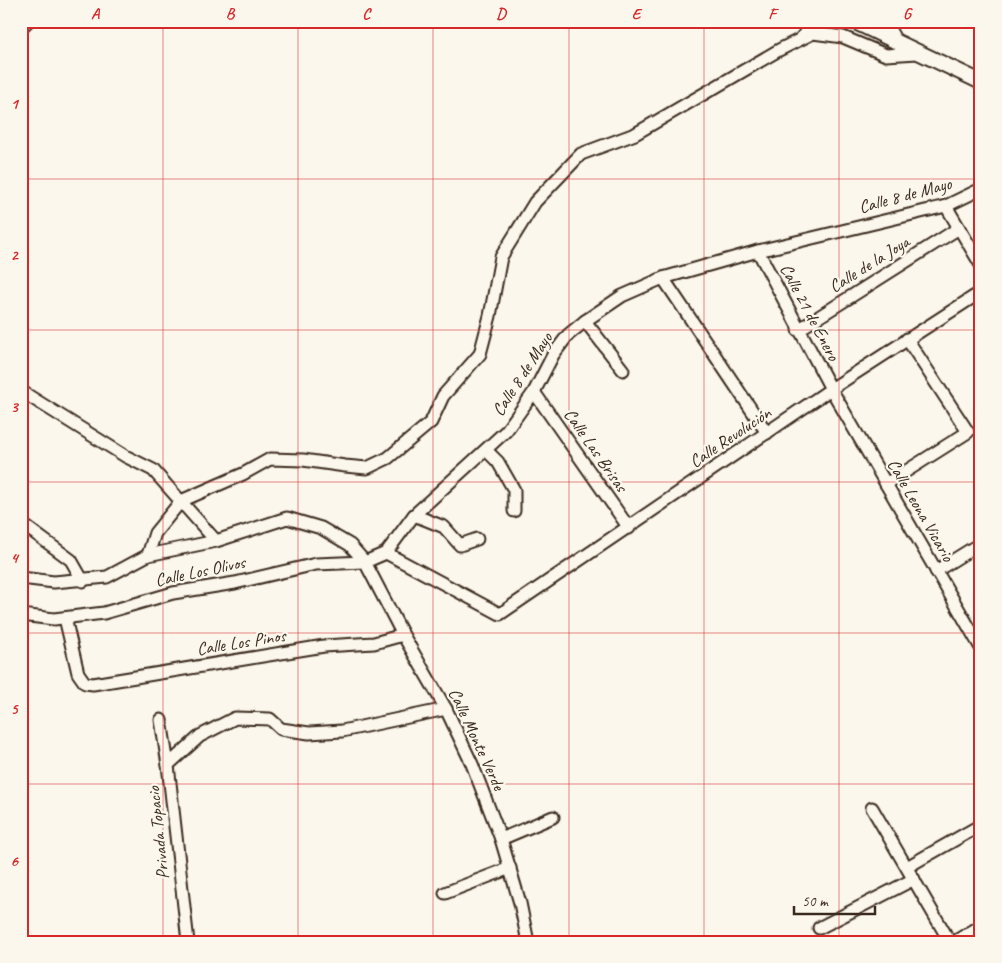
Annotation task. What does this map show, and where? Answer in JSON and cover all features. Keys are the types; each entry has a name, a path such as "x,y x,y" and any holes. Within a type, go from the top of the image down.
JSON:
{"street":[{"path":"21,28 28,21"},
{"path":"801,39 815,21"},
{"path":"853,21 981,82"},
{"path":"885,21 898,43"},
{"path":"148,555 155,533 181,501 243,474 270,459 303,460 367,468 388,458 430,422 443,396 480,354 490,316 501,257 534,202 581,154 634,134 779,50 812,33 843,37 886,55 917,53"},
{"name":"Calle 8 de Mayo","path":"386,553 414,515 506,431 534,392 553,355 568,336 585,321 622,296 663,278 758,251 946,206 981,189"},
{"path":"946,206 981,265"},
{"name":"Calle de la Joya","path":"798,330 959,228"},
{"name":"Calle 21 de Enero","path":"758,251 798,330 832,389"},
{"path":"663,278 767,433"},
{"name":"Calle Revolución","path":"386,553 500,614 832,389 981,292"},
{"path":"585,321 623,370"},
{"path":"886,484 968,432 907,339"},
{"name":"Calle Leona Vicario","path":"832,389 981,648"},
{"path":"21,391 118,451 153,470 216,541"},
{"name":"Calle Las Brisas","path":"534,392 629,528"},
{"path":"486,450 498,462 514,490 514,511"},
{"path":"414,515 444,527 460,545 477,539"},
{"name":"Calle Monte Verde","path":"21,578 54,582 83,581 107,577 148,555 216,541 287,518 321,528 350,545 365,562 403,635 446,709 472,764 502,839 528,940"},
{"path":"21,522 71,560 83,581"},
{"path":"936,571 981,543"},
{"name":"Calle Los Olivos","path":"21,616 54,619 104,613 173,593 235,583 316,564 365,562 386,553"},
{"name":"Calle Los Pinos","path":"65,618 78,673 85,683 94,684 324,646 374,643 403,635"},
{"path":"168,765 200,736 235,718 270,719 281,729 309,733 342,731 446,709"},
{"name":"Privada Topacio","path":"161,720 168,765 188,942"},
{"path":"872,808 950,942"},
{"path":"502,839 553,817"},
{"path":"907,867 981,825"},
{"path":"445,893 510,868"},
{"path":"819,928 914,879"},
{"path":"954,942 981,926"},
{"path":"516,942 528,940"}]}
